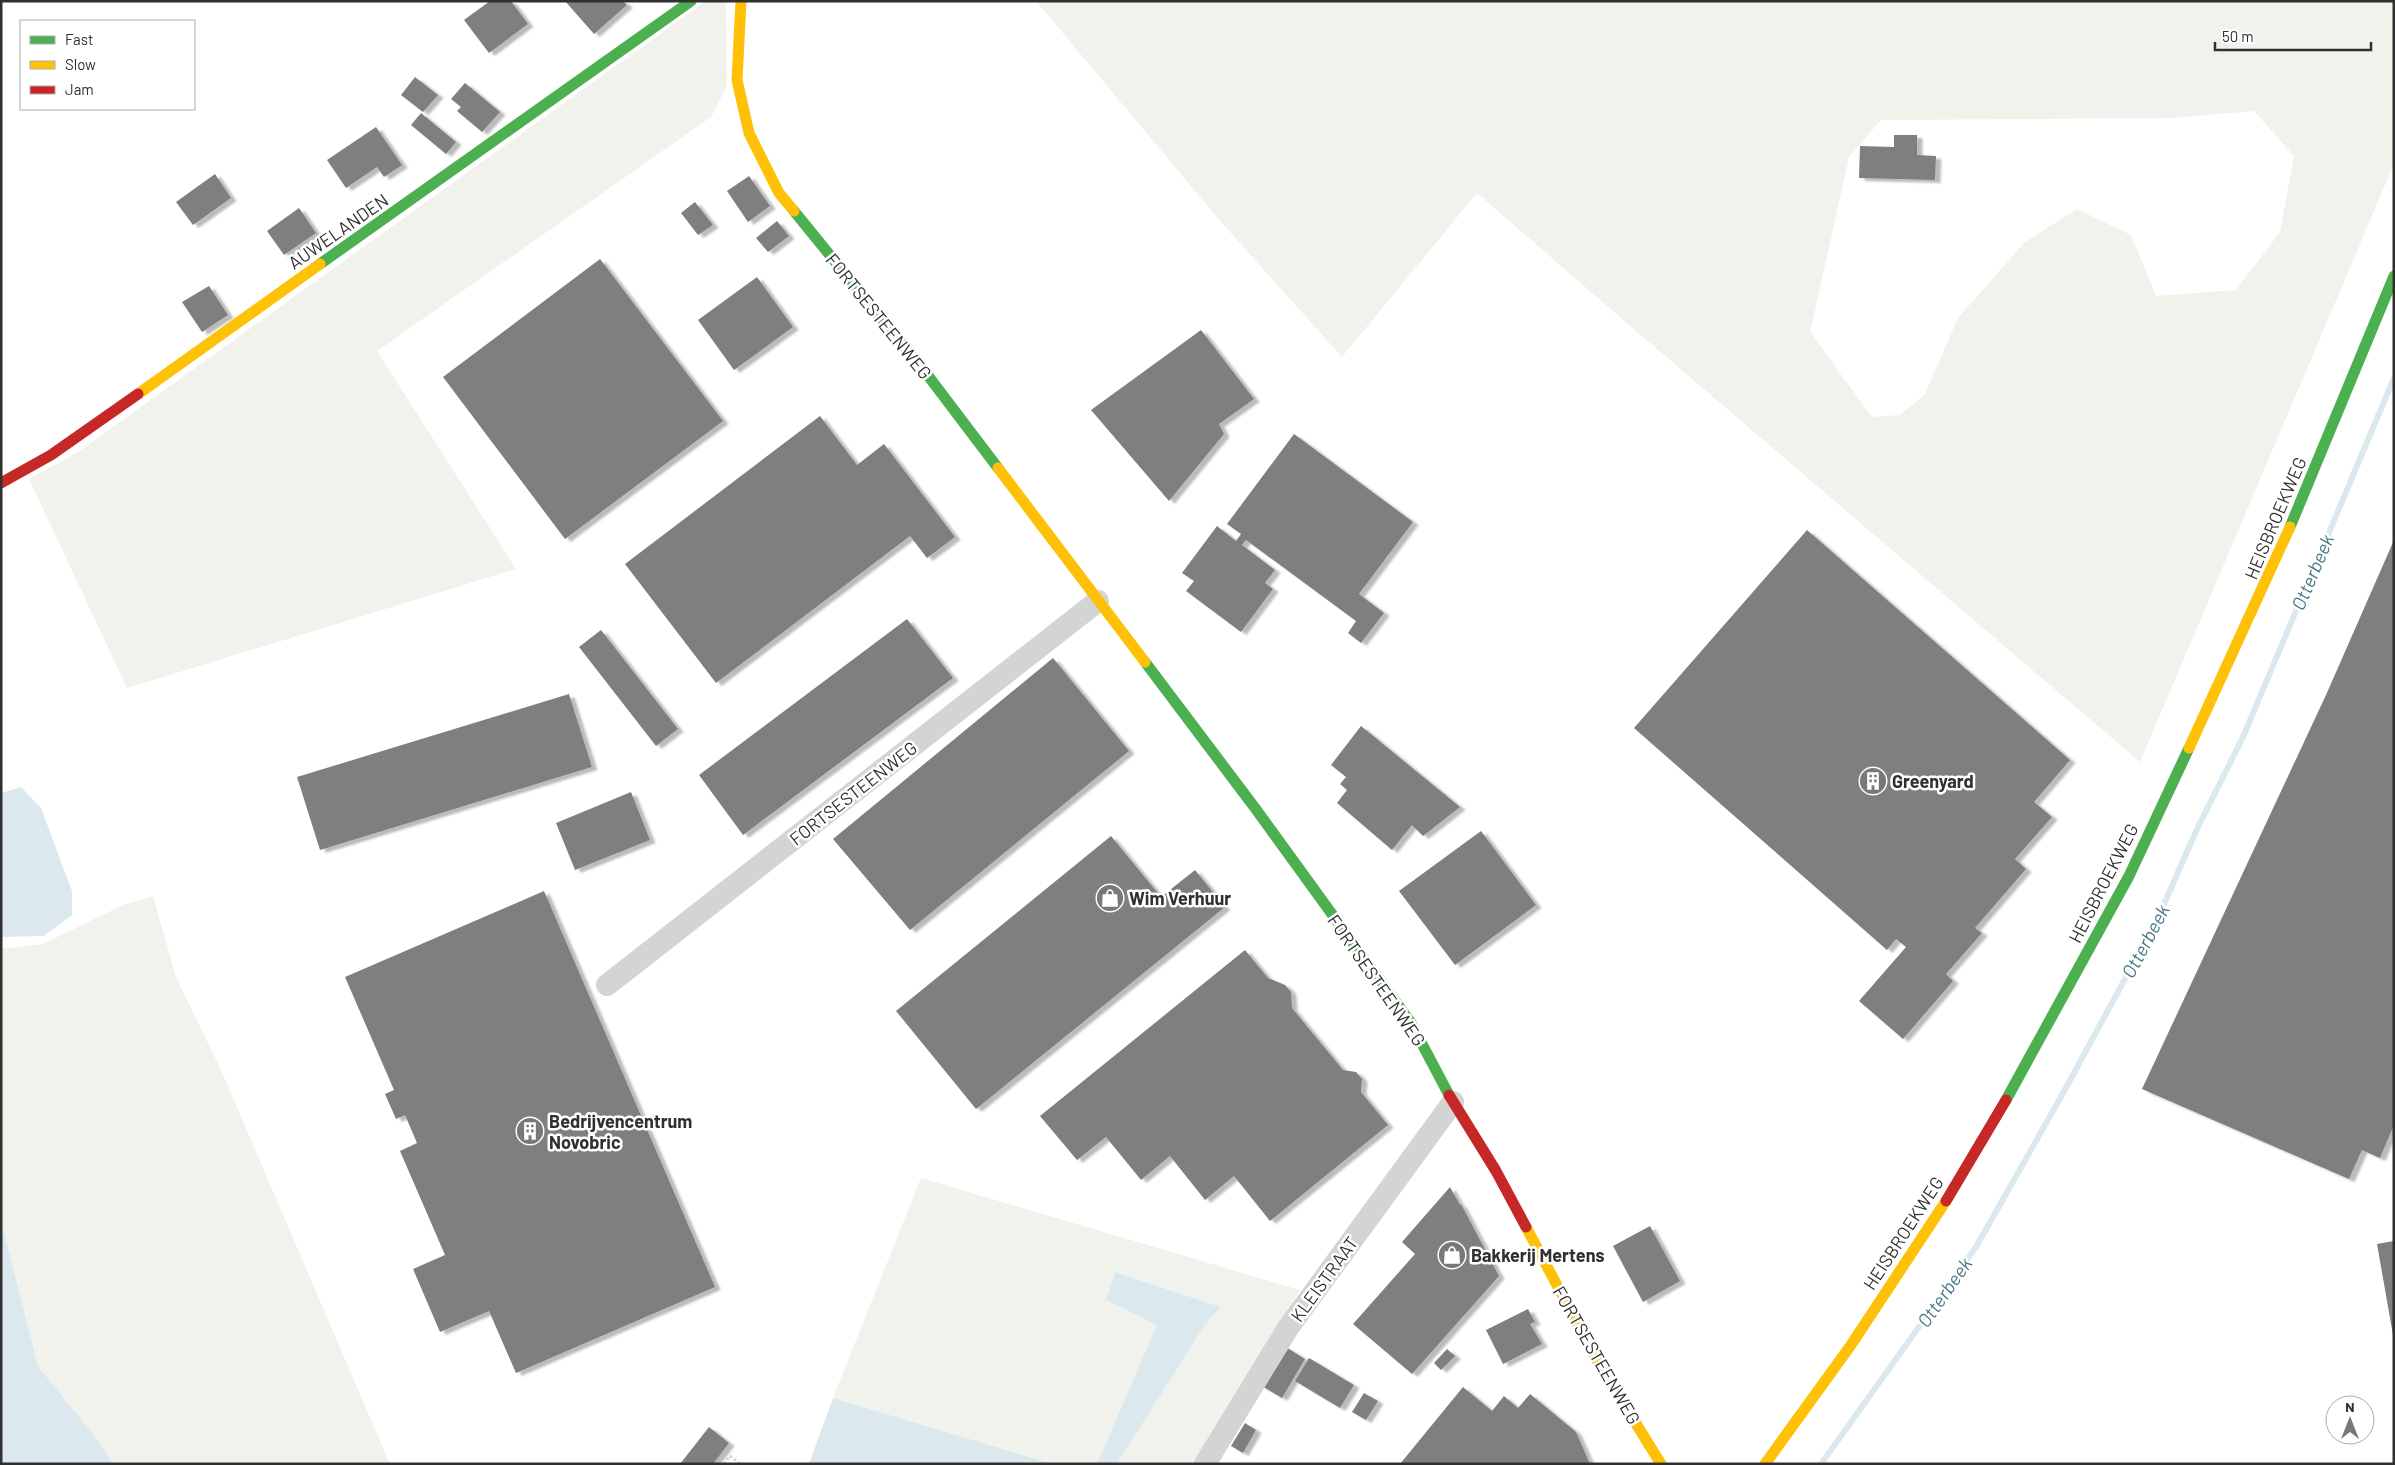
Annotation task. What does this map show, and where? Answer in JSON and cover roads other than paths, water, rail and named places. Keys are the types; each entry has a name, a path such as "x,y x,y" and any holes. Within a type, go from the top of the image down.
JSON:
{"street":[{"name":"AUWELANDEN","path":"1,483 52,455 690,1"},
{"name":"FORTSESTEENWEG","path":"741,1 738,80 749,133 779,193 929,377 1255,808 1411,1023 1453,1102 1496,1171 1599,1364 1660,1464"},
{"name":"HEISBROEKWEG","path":"1765,1464 1851,1345 1934,1221 2020,1077 2129,876 2277,560 2394,276"},
{"name":"FORTSESTEENWEG","path":"607,985 1098,601"},
{"name":"KLEISTRAAT","path":"1205,1464 1288,1328 1453,1102"}],"waterway":[{"name":"Otterbeek","path":"1821,1464 1976,1247 2062,1095 2157,920 2197,829 2243,737 2394,378"}],"place":[{"name":"Greenyard","path":"1873,781"},
{"name":"Wim Verhuur","path":"1110,898"},
{"name":"Bedrijvencentrum Novobric","path":"530,1131"},
{"name":"Bakkerij Mertens","path":"1452,1255"}]}
